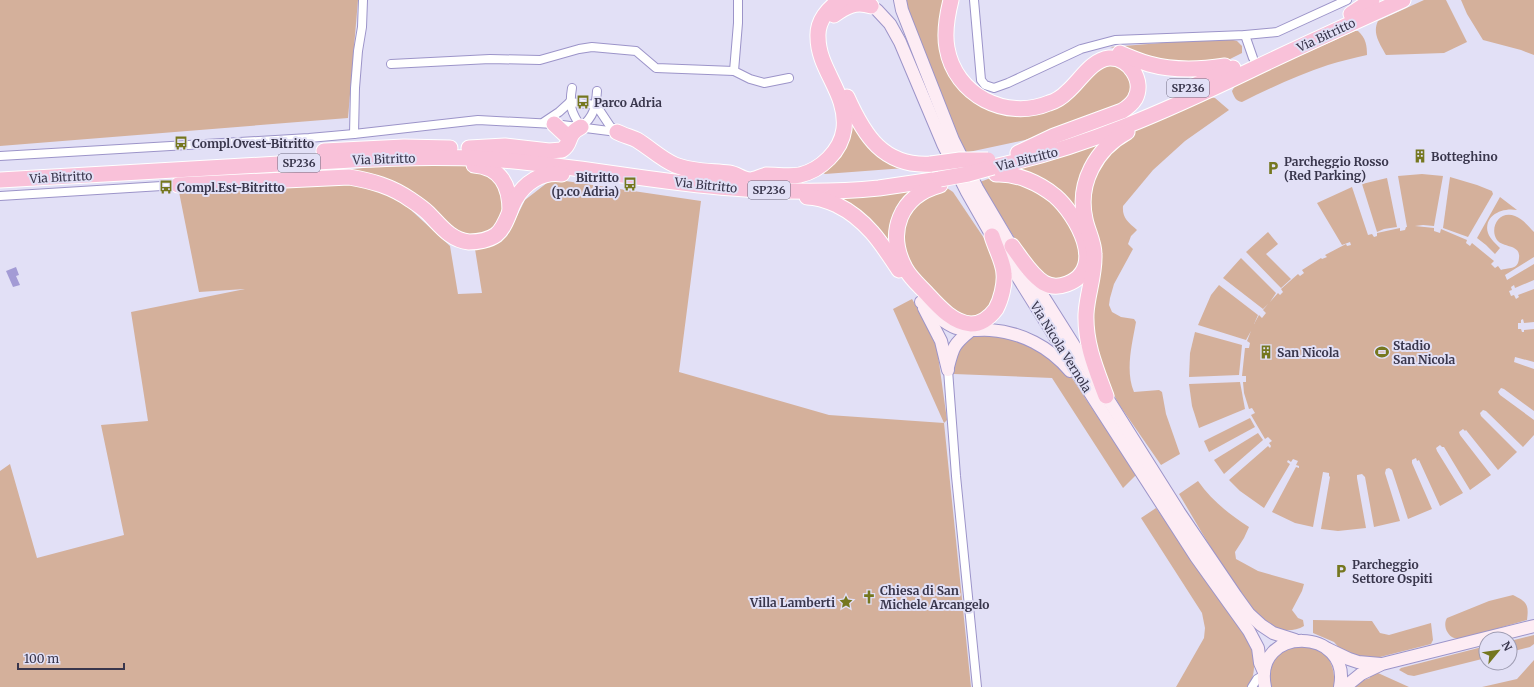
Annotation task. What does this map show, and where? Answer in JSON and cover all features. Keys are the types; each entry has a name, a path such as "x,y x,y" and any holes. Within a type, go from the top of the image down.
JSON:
{"highway":[{"path":"617,132 636,140 676,165 700,171 734,173 749,180 765,175 793,176 810,172 830,157 838,147 844,131 845,115 842,101 821,55 818,36 819,27 823,18 829,9 841,0"},
{"path":"951,0 946,22 947,48 951,63 966,87 978,97 990,103 1018,109 1040,107 1050,103 1067,92 1092,66 1109,58 1119,60 1127,64 1133,70 1137,79 1138,88 1136,98 1122,111 1054,136 1018,153"},
{"path":"958,0 954,13 952,31 953,46 957,60 969,79 982,92 1004,100 1025,102 1046,97 1064,86 1093,57 1101,53 1111,51 1147,64 1175,69 1202,69 1246,61"},
{"path":"1349,7 1372,0"},
{"name":"Via Bitritto","path":"0,170 404,147 469,148 509,151 749,180 834,181 968,174 993,167 1018,153 1079,134 1135,112 1246,61 1349,7 1381,0"},
{"name":"Via Bitritto","path":"0,180 393,158 488,159 729,188 808,192 878,188 939,175 1028,160 1065,149 1170,108 1403,0"},
{"path":"872,5 856,3 834,15 825,30 825,41 828,52 857,119 864,132 873,143 884,152 897,159 914,164 939,175 912,200 902,212 897,229 897,242 899,253 906,269 941,308 958,320 971,324 982,322 992,314 999,304 1004,273 992,236"},
{"path":"1100,398 1086,331 1086,313 1092,281 1094,253 1084,213 1083,198 1086,179 1095,161 1104,149 1118,137 1170,108"},
{"path":"548,123 569,138"},
{"path":"469,148 505,146 557,151 565,148 569,144 569,138 573,131 581,127"},
{"path":"355,160 398,164 481,166 490,169 504,182 508,191 510,212"},
{"path":"993,167 1028,180 1044,188 1067,208 1082,235 1087,251 1086,264 1081,274 1072,282 1062,286 1051,286 1036,276 1012,246"},
{"path":"178,185 349,177 355,178 390,187 427,212 442,228 458,239 470,242 483,240 496,235 505,223 515,200 522,189 530,182 541,176 558,173 585,177 598,172"},
{"path":"685,183 700,191 737,195 814,197 844,208 864,222 873,232 921,302"}],"main road":[{"path":"872,5 889,9 899,0"},
{"name":"Via Nicola Vernola","path":"899,0 953,140 977,188 1100,398"},
{"name":"Via Nicola Vernola","path":"872,5 890,24 900,42 943,144 967,192 992,236 1175,514 1249,614 1273,633 1295,640 1316,642 1358,662 1382,664"},
{"path":"921,302 954,328 970,331 991,330 1020,336 1044,347 1054,354 1100,398"},
{"path":"921,302 941,341 948,370"},
{"path":"948,370 953,350 958,341 970,331"},
{"name":"Via Nicola Vernola","path":"1175,514 1201,563 1254,640 1258,648 1264,678"},
{"path":"1345,687 1361,674 1382,664 1534,626"},
{"path":"1264,678 1267,663 1271,654 1286,643 1295,640"},
{"path":"1325,647 1334,656 1339,668 1341,676 1340,687"}],"street":[{"path":"354,134 355,88 358,51 362,27 363,0"},
{"path":"734,71 738,23 738,0"},
{"path":"974,0 981,80 985,85 994,88 1008,84 1081,49 1115,40 1245,35 1277,32 1349,7"},
{"path":"1245,35 1246,61"},
{"path":"391,64 490,59 540,60 579,49 598,47 636,51 656,68 734,71 750,79 764,83 789,78"},
{"path":"572,88 570,102 575,117 581,127"},
{"path":"581,127 586,122 596,105 597,91"},
{"path":"548,123 570,102 596,105 610,126 617,132"},
{"path":"0,156 354,134 478,120 548,123 617,132"},
{"path":"0,196 178,185"},
{"path":"948,370 956,476 977,687"},
{"path":"1252,687 1257,679 1264,678"}],"shaded area":[{"path":"0,0 358,0 348,118 0,146"},
{"path":"905,0 948,0 957,78 1021,112 1109,61 1134,78 1132,100 1112,112 1025,140 964,153"},
{"path":"1424,0 1446,0 1467,42 1444,53 1386,55 1376,34 1376,25 1378,21"},
{"path":"1461,0 1534,0 1534,55 1483,40 1467,14"},
{"path":"1355,31 1358,31 1364,39 1367,55 1337,62 1317,69 1284,82 1242,102 1238,101 1234,97 1232,91 1235,86 1246,80"},
{"path":"1225,38 1237,41 1242,46 1242,53 1228,60 1194,67 1110,47"},
{"path":"1204,96 1215,98 1229,110 1185,141 1153,170 1123,206 1125,217 1137,230 1131,236 1128,244 1133,249 1114,284 1109,305 1112,312 1121,317 1134,319 1136,322 1130,357 1131,384 1134,392 1159,390 1162,392 1166,414 1180,454 1161,465 1118,403 1095,356 1086,206 1095,160 1126,135"},
{"path":"848,112 905,168 825,174 822,172"},
{"path":"1107,140 1079,214 1013,171 1027,165"},
{"path":"460,164 490,169 510,202 494,230 476,237 463,234 449,227 433,207 418,195 396,182 373,174 341,170 387,166"},
{"path":"1001,174 1050,192 1087,254 1076,275 1050,280 1032,266 980,182"},
{"name":"Stadio San Nicola","path":"1422,174 1443,176 1434,226 1415,226 1434,228 1434,231 1440,233 1441,229 1467,240 1466,243 1470,246 1472,243 1494,261 1491,264 1495,268 1498,266 1501,270 1515,267 1519,258 1517,250 1497,240 1494,230 1497,221 1500,218 1509,215 1518,217 1534,232 1534,257 1505,275 1507,280 1534,264 1534,280 1515,288 1514,285 1511,287 1512,290 1509,291 1511,296 1514,295 1516,299 1519,297 1518,295 1534,289 1534,322 1524,323 1523,319 1521,320 1521,323 1518,323 1518,329 1521,329 1522,332 1524,332 1524,330 1534,329 1534,362 1515,357 1514,362 1534,369 1534,411 1504,389 1501,388 1498,392 1534,420 1534,435 1523,447 1486,411 1483,410 1480,413 1481,416 1517,452 1498,470 1466,430 1465,431 1463,429 1459,432 1491,475 1470,490 1444,447 1440,445 1436,448 1437,451 1463,493 1440,506 1419,460 1417,461 1416,458 1412,460 1412,463 1432,509 1408,519 1392,470 1389,468 1386,469 1385,473 1400,521 1374,527 1365,477 1362,474 1357,475 1357,478 1366,528 1338,531 1321,529 1330,477 1329,473 1323,472 1313,527 1295,523 1272,512 1296,467 1299,468 1299,466 1296,465 1298,461 1293,459 1291,462 1288,460 1287,462 1290,464 1264,508 1240,491 1229,480 1268,446 1270,448 1271,446 1269,443 1272,441 1268,437 1265,439 1251,415 1255,413 1252,408 1249,409 1244,393 1243,382 1246,382 1246,376 1242,376 1245,348 1249,348 1250,343 1247,341 1251,331 1246,340 1198,325 1211,295 1219,285 1258,315 1254,324 1259,315 1262,318 1266,313 1263,310 1268,304 1263,309 1223,278 1241,258 1276,293 1270,302 1278,293 1280,295 1283,292 1281,289 1298,274 1300,276 1304,273 1302,270 1321,258 1327,257 1325,255 1346,244 1347,246 1351,245 1350,242 1342,245 1317,203 1352,187 1368,235 1372,234 1374,237 1377,236 1377,233 1400,228 1400,231 1405,230 1407,227 1398,176"},
{"path":"1450,177 1477,185 1492,191 1493,194 1468,237 1443,228"},
{"path":"1387,178 1397,227 1384,229 1377,232 1362,184"},
{"path":"552,179 701,201 679,372 829,415 944,423 971,687 0,687 0,471 10,464 37,558 124,535 101,425 148,421 131,312 245,289 199,292 179,192 345,183 371,188 408,201 412,211 450,246 458,294 482,293 475,249 507,236 525,200"},
{"path":"947,188 953,192 994,253 998,266 995,305 980,315 970,317 962,316 940,303 903,256 903,220 912,208 939,189"},
{"path":"921,189 894,249 831,196"},
{"path":"1500,197 1517,210 1512,209 1500,211 1488,221 1488,233 1500,248 1495,254 1477,238"},
{"path":"1268,232 1278,244 1266,254 1291,279 1281,288 1246,252"},
{"path":"16,267 19,275 16,276 20,285 13,287 6,271"},
{"path":"912,299 936,341 947,420 944,423 893,309"},
{"path":"1195,332 1242,345 1239,375 1189,377 1190,353"},
{"path":"975,335 1006,335 1033,344 1070,375 1136,475 1123,488 1052,378 954,374 954,361 961,343"},
{"path":"1240,382 1245,409 1199,428 1192,406 1189,384"},
{"path":"1250,418 1255,427 1209,452 1204,441"},
{"path":"1258,433 1263,440 1224,474 1214,460"},
{"path":"1198,481 1221,507 1249,527 1235,552 1236,559 1258,571 1304,584 1292,610 1298,618 1303,620 1304,626 1295,630 1275,628 1261,618 1244,598 1218,560 1179,494"},
{"path":"1156,508 1248,639 1252,651 1254,669 1248,687 1176,687 1204,638 1205,628 1202,613 1141,518"},
{"path":"1513,595 1526,604 1528,610 1527,620 1488,631 1478,631 1478,634 1464,638 1451,637 1446,629 1445,623 1447,618 1489,601"},
{"path":"1313,620 1372,621 1380,633 1389,635 1431,623 1433,640 1431,644 1380,657 1365,659 1343,652 1334,642 1313,633"},
{"path":"1534,635 1534,644 1530,647 1518,650 1518,639"},
{"path":"1290,646 1312,646 1323,652 1333,668 1334,687 1270,687 1267,672 1280,652"},
{"path":"1478,648 1478,660 1414,676 1408,675 1399,670 1401,668"},
{"path":"1534,660 1534,687 1482,687 1517,679"},
{"path":"1378,673 1409,687 1355,687 1361,681"}],"place":[{"name":"Parco Adria","path":"583,102"},
{"name":"Compl.Ovest-Bitritto","path":"181,143"},
{"name":"Botteghino","path":"1420,156"},
{"name":"Parcheggio Rosso (Red Parking)","path":"1273,168"},
{"name":"Bitritto (p.co Adria)","path":"630,184"},
{"name":"Compl.Est-Bitritto","path":"166,187"},
{"name":"San Nicola","path":"1266,352"},
{"name":"Stadio San Nicola","path":"1382,352"},
{"name":"Parcheggio Settore Ospiti","path":"1341,571"},
{"name":"Chiesa di San Michele Arcangelo","path":"869,597"},
{"name":"Villa Lamberti","path":"846,602"}]}
